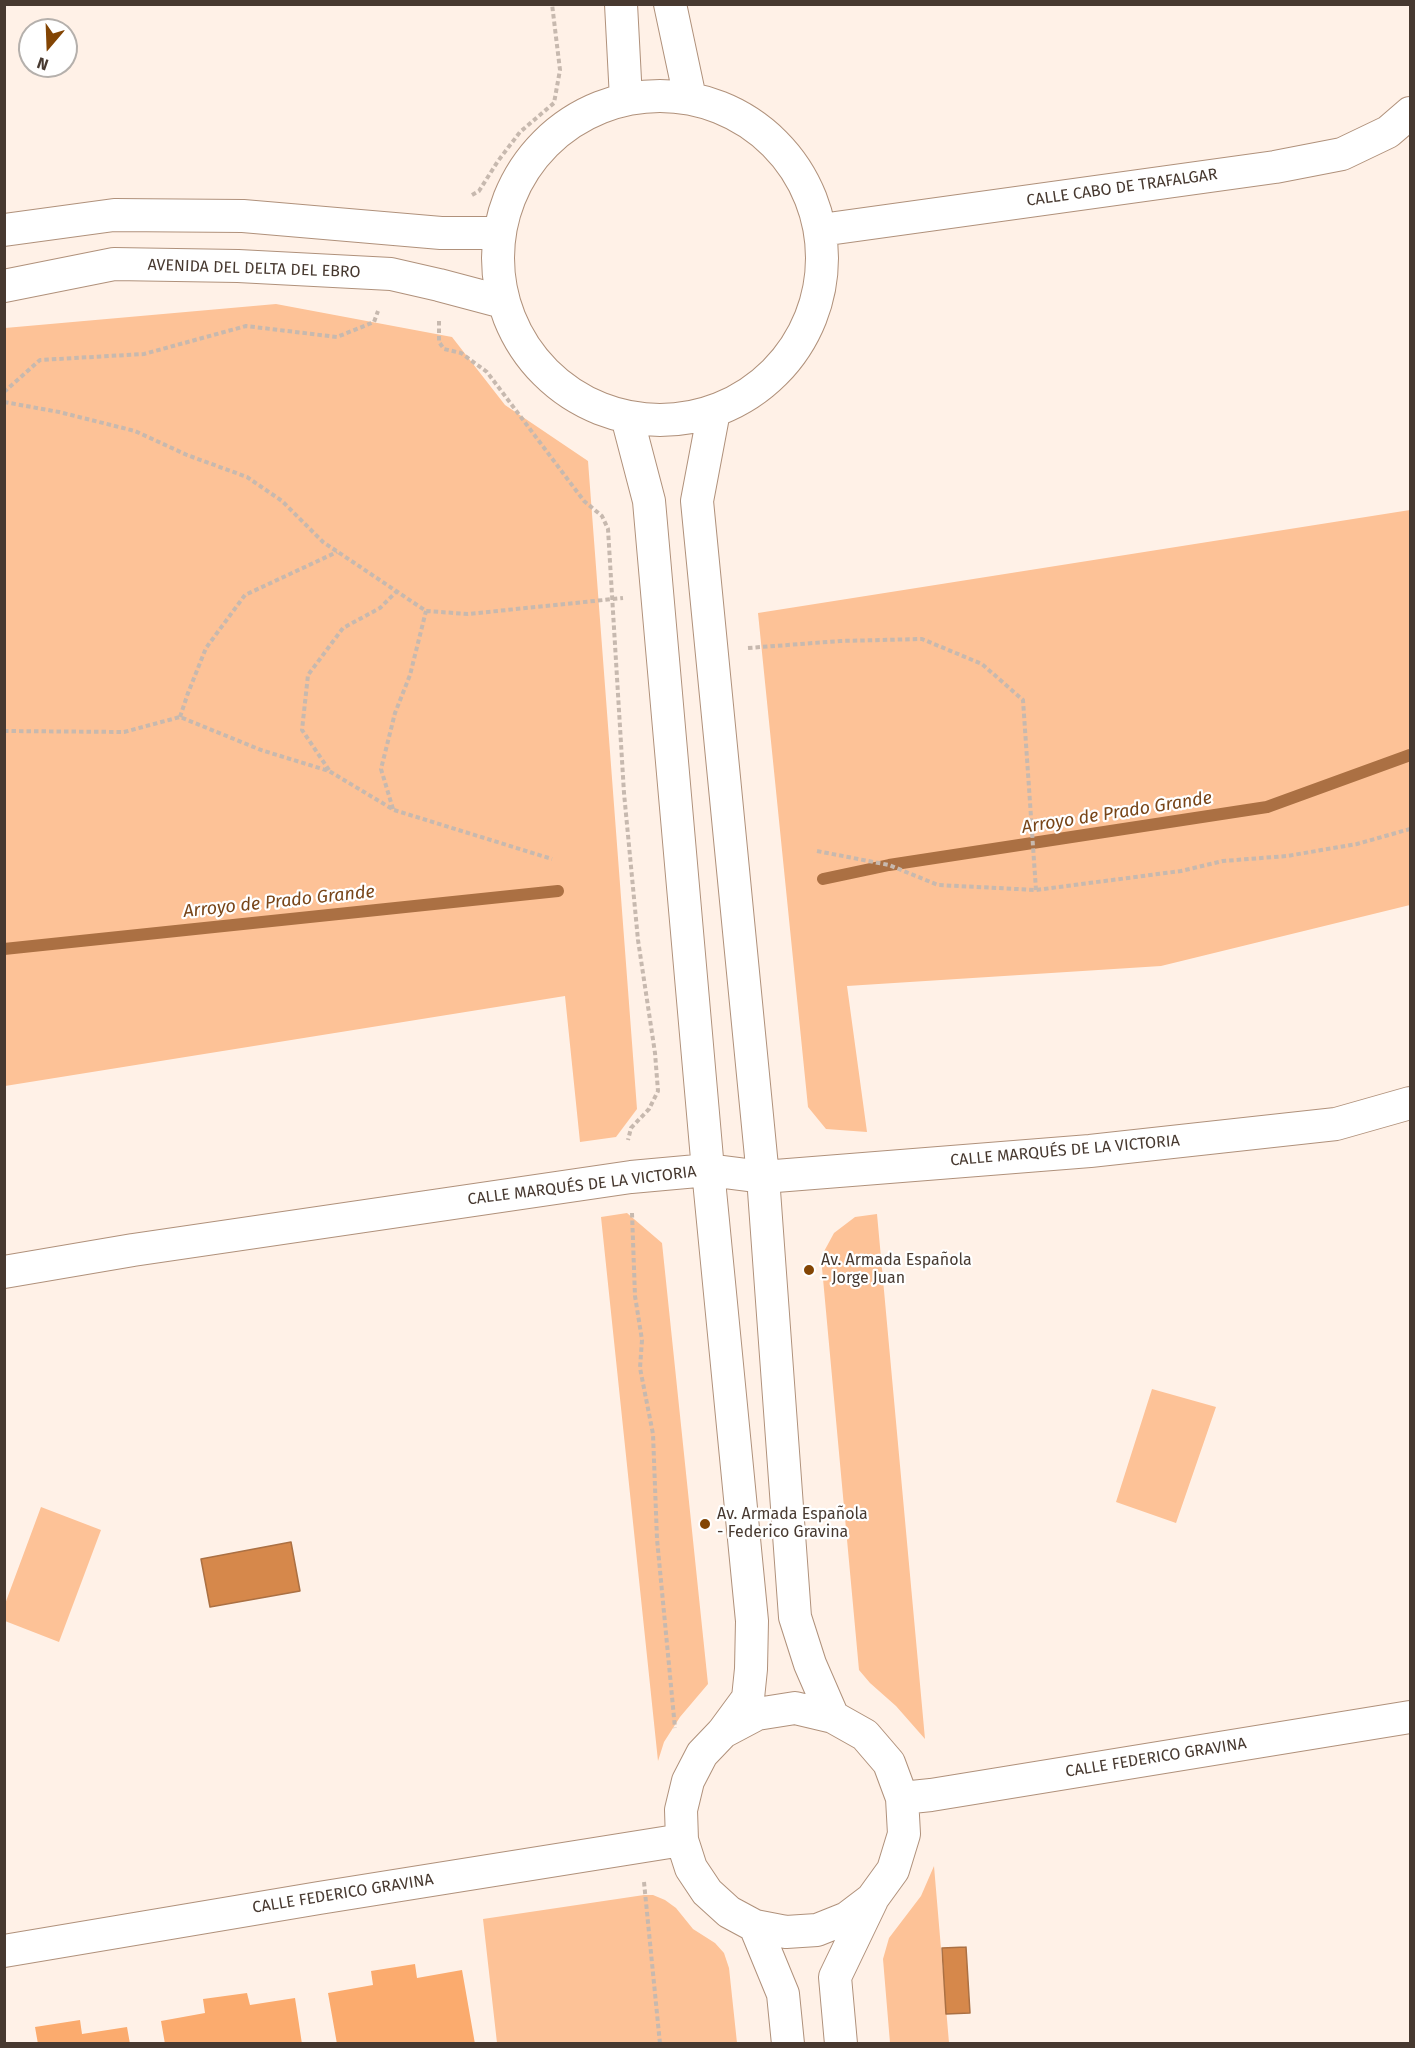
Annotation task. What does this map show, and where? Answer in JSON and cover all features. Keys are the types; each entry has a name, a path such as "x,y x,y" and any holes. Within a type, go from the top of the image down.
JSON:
{"street":[{"path":"621,4 626,99"},
{"path":"670,4 690,98"},
{"path":"658,95 690,98 737,114 776,144 805,184 821,231 823,276 811,320 788,360 755,391 714,411 671,421 627,417 585,403 549,377 521,343 503,302 498,280 499,233 509,195 528,161 555,133 588,111 626,99 658,95"},
{"name":"CALLE CABO DE TRAFALGAR","path":"821,231 1275,167 1342,154 1388,132 1410,112"},
{"path":"4,230 114,215 243,216 441,233 499,233"},
{"name":"AVENIDA DEL DELTA DEL EBRO","path":"4,286 114,264 238,266 391,274 503,302"},
{"path":"714,411 697,501 763,1177 795,1617 810,1664 833,1717"},
{"path":"627,417 649,501 708,1170 752,1620 748,1698 723,1732 702,1754 688,1781 681,1810 682,1840 691,1868 707,1892 729,1912 755,1926 786,1932 817,1930 847,1918 872,1899"},
{"name":"CALLE MARQUÉS DE LA VICTORIA","path":"4,1272 133,1250 619,1178 708,1170 763,1177 1090,1151 1336,1124 1410,1103"},
{"path":"723,1732 757,1714 795,1708 833,1717 865,1735 889,1763 902,1798 904,1834 893,1870 872,1899 836,1977 842,2043"},
{"name":"CALLE FEDERICO GRAVINA","path":"902,1798 1410,1717"},
{"name":"CALLE FEDERICO GRAVINA","path":"4,1952 319,1898 682,1840"},
{"path":"755,1926 783,1994 788,2043"}],"path":[{"path":"469,197 479,191 520,132 554,103 560,70 552,4"},
{"path":"4,392 40,360 144,354 246,326 338,337 374,322 391,274"},
{"path":"439,342 444,349 461,353 487,372 584,501 602,516 608,529 625,804 638,940 655,1053 658,1091 649,1109 631,1128 627,1138"},
{"path":"4,402 59,412 135,431 187,455 247,477 282,501 323,542 426,611 468,614 657,594"},
{"path":"180,717 206,648 245,595 338,552"},
{"path":"330,771 302,730 308,675 343,628 380,608 397,591"},
{"path":"394,810 381,769 395,713 410,675 426,611"},
{"path":"711,651 840,641 922,639 982,664 1023,700 1036,890"},
{"path":"4,731 124,732 180,717 261,750 330,771 394,810 552,859"},
{"path":"818,851 889,865 938,885 1036,890 1181,872 1223,861 1287,856 1357,844 1410,829"},
{"path":"633,1231 635,1296 642,1340 640,1368 653,1434 657,1539 676,1729"},
{"path":"644,1894 660,2043"}],"shaded area":[{"path":"276,304 452,337 505,405 588,461 637,1109 616,1137 580,1142 565,996 5,1086 5,328"},
{"path":"1410,510 1410,905 1161,966 847,986 867,1132 826,1129 808,1107 758,613"},
{"path":"627,1213 662,1243 708,1684 680,1717 664,1742 658,1761 601,1217"},
{"path":"877,1214 925,1739 896,1706 859,1670 821,1257 834,1233 855,1217"},
{"path":"1152,1389 1216,1407 1176,1523 1116,1502"},
{"path":"41,1507 101,1530 59,1642 5,1621 5,1604"},
{"path":"291,1542 300,1591 210,1607 201,1559"},
{"path":"934,1866 949,2043 890,2043 883,1959 889,1938 921,1896"},
{"path":"653,1895 665,1900 676,1908 693,1929 715,1943 724,1953 729,1968 737,2043 497,2043 483,1919"},
{"path":"966,1947 970,2013 946,2014 942,1948"}],"building":[{"path":"415,1964 417,1978 462,1970 475,2044 337,2044 328,1993 373,1985 371,1971"},
{"path":"247,1993 250,2005 295,1998 302,2044 165,2044 161,2021 205,2013 203,1999"},
{"path":"80,2020 82,2034 127,2027 130,2044 38,2044 35,2027"}],"waterway":[{"name":"Arroyo de Prado Grande","path":"823,879 889,865 1267,807 1410,755"},
{"name":"Arroyo de Prado Grande","path":"4,949 558,891"}],"place":[{"name":"Av. Armada Española - Jorge Juan","path":"809,1270"},
{"name":"Av. Armada Española - Federico Gravina","path":"705,1524"}]}
